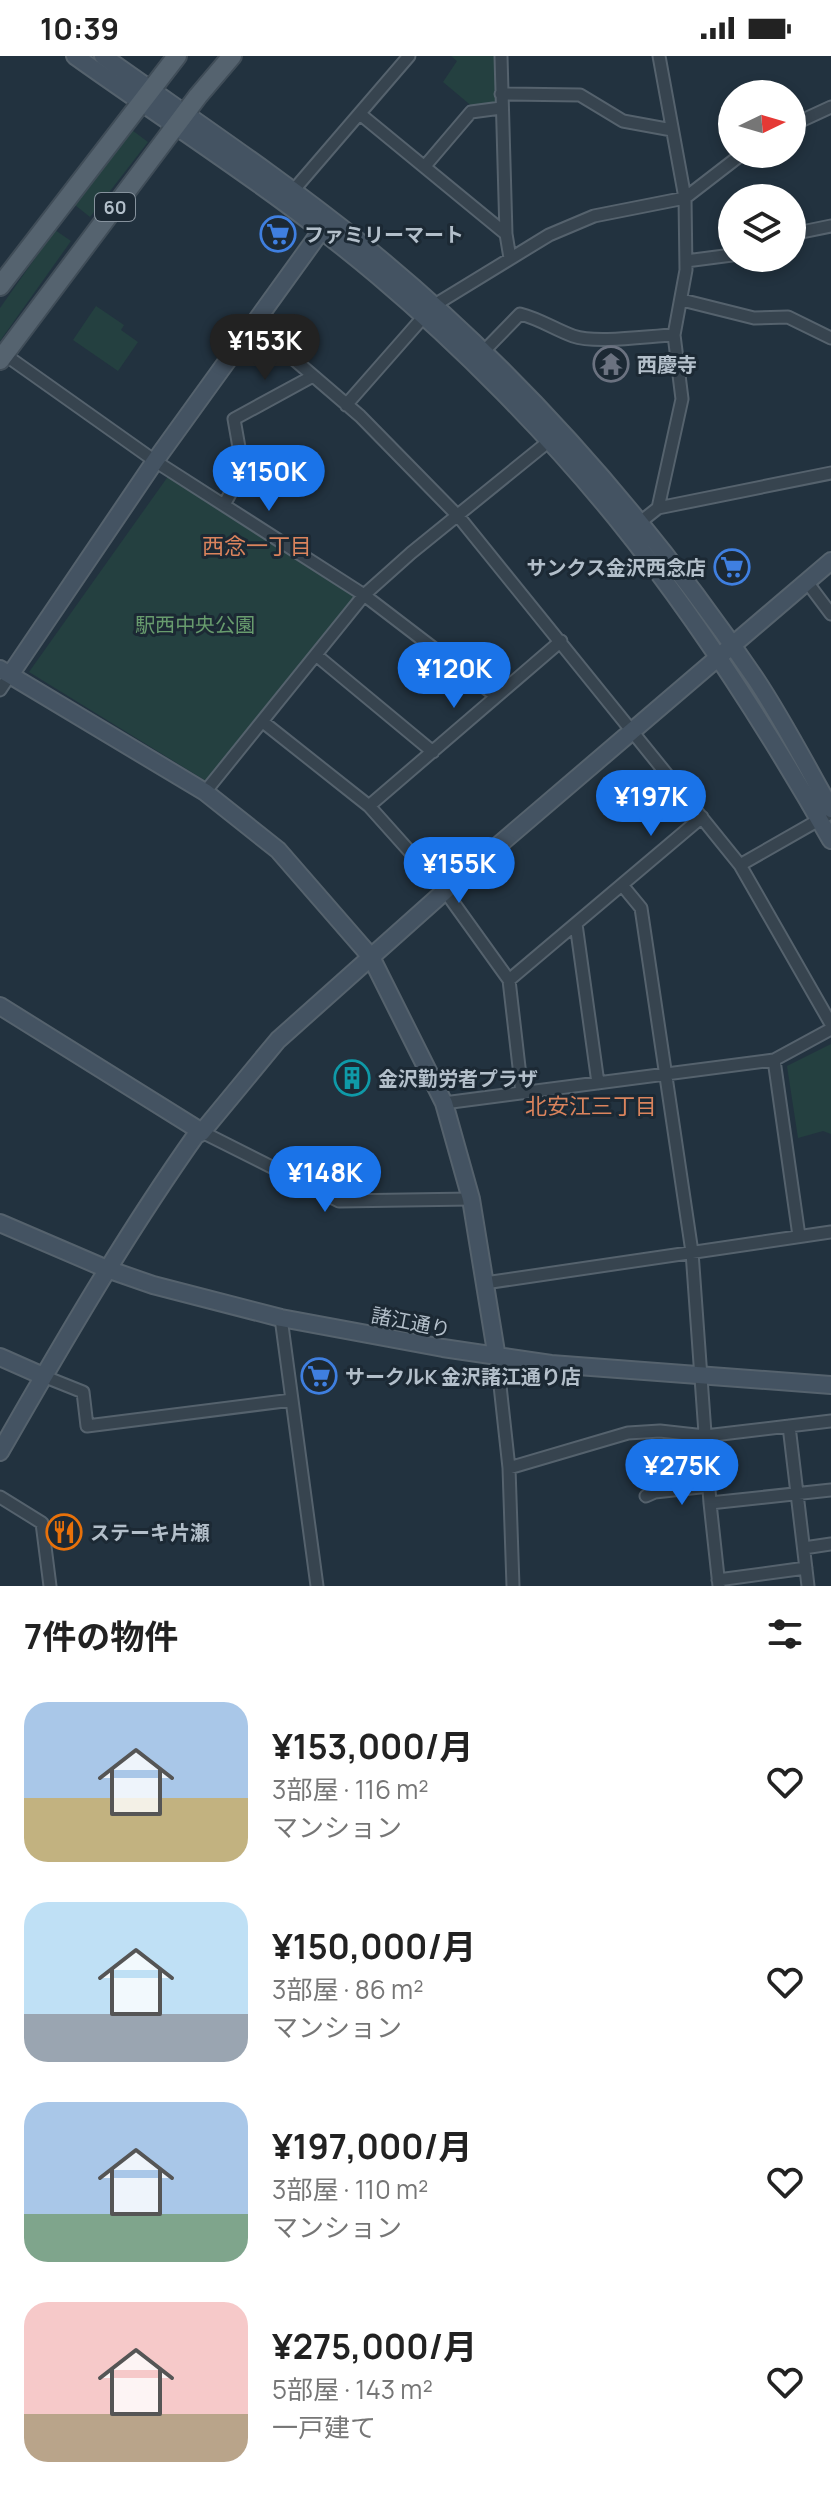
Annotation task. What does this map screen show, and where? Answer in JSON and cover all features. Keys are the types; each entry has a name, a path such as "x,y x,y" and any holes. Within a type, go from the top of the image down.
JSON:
{"main road":[{"name":"60","path":"0,286 177,56"},
{"name":"60","path":"2,357 232,56"}],"street":[{"path":"75,56 145,96 325,225"},
{"path":"103,56 145,96"},
{"path":"292,192 409,56"},
{"path":"501,56 506,234 510,258"},
{"path":"658,508 682,399 674,335 686,261 685,198 659,56"},
{"path":"501,94 580,95 623,121 672,130"},
{"path":"806,119 831,107"},
{"path":"425,166 471,112 501,108"},
{"path":"360,114 506,234"},
{"path":"180,121 292,192 378,276 483,352 594,481 827,814"},
{"path":"346,405 428,312 510,258 549,235 594,216 685,198 724,168"},
{"path":"0,690 5,672 325,225"},
{"path":"806,231 831,226"},
{"path":"686,261 718,257"},
{"path":"682,300 754,318 788,317 831,338"},
{"path":"428,312 548,442 639,523 756,680 827,814 831,840"},
{"path":"483,352 520,314 542,320 573,336 589,339 674,335"},
{"path":"254,325 346,405 459,517 561,641 740,865 831,1027 774,1060 444,1103"},
{"path":"2,357 155,461 364,595 496,696"},
{"path":"224,505 243,470 234,419 313,376"},
{"path":"205,792 364,595 548,442"},
{"path":"639,523 658,508 831,473"},
{"path":"0,1452 153,1196 196,1135 202,1132 278,1040 445,891 831,561"},
{"path":"807,582 831,614"},
{"path":"369,806 561,641"},
{"path":"316,655 433,752"},
{"path":"5,672 205,792 278,850 371,957 444,1103 471,1199 497,1358 509,1468 513,1586"},
{"path":"263,722 369,806 445,891 509,980 522,1093"},
{"path":"740,865 827,814"},
{"path":"509,980 702,817"},
{"path":"622,885 641,908 692,1252 718,1583 806,1568"},
{"path":"576,924 598,1083"},
{"path":"0,1006 202,1132 339,1201 471,1199"},
{"path":"774,1060 799,1236"},
{"name":"諸江通り","path":"0,1223 107,1269 153,1285 281,1318 497,1358 831,1385"},
{"path":"485,1283 831,1232"},
{"path":"281,1318 317,1586"},
{"path":"0,1357 83,1392 87,1426 292,1400"},
{"path":"509,1468 628,1433 660,1431 705,1436 831,1421"},
{"path":"789,1426 808,1586"},
{"path":"646,1496 655,1492 709,1486"},
{"path":"710,1503 831,1490"},
{"path":"0,1497 42,1523 50,1586"},
{"path":"804,1548 831,1544"}],"green space":[{"path":"451,56 503,56 504,103 474,108 443,82 457,61"},
{"path":"132,130 148,142 90,217 75,205"},
{"path":"55,230 71,241 0,341 0,308"},
{"path":"96,306 124,325 121,330 138,342 118,371 73,340"},
{"name":"駅西中央公園","path":"169,475 359,596 206,781 29,672"},
{"path":"831,1044 831,1134 823,1131 798,1138 787,1066"}],"place":[{"name":"ファミリーマート","path":"278,234"},
{"name":"西慶寺","path":"611,364"},
{"name":"サンクス金沢西念店","path":"732,567"},
{"name":"金沢勤労者プラザ","path":"352,1078"},
{"name":"サークルK 金沢諸江通り店","path":"319,1376"},
{"name":"ステーキ片瀬","path":"64,1532"}],"district":[{"name":"西念一丁目","path":"257,546"},
{"name":"北安江三丁目","path":"591,1106"}]}
